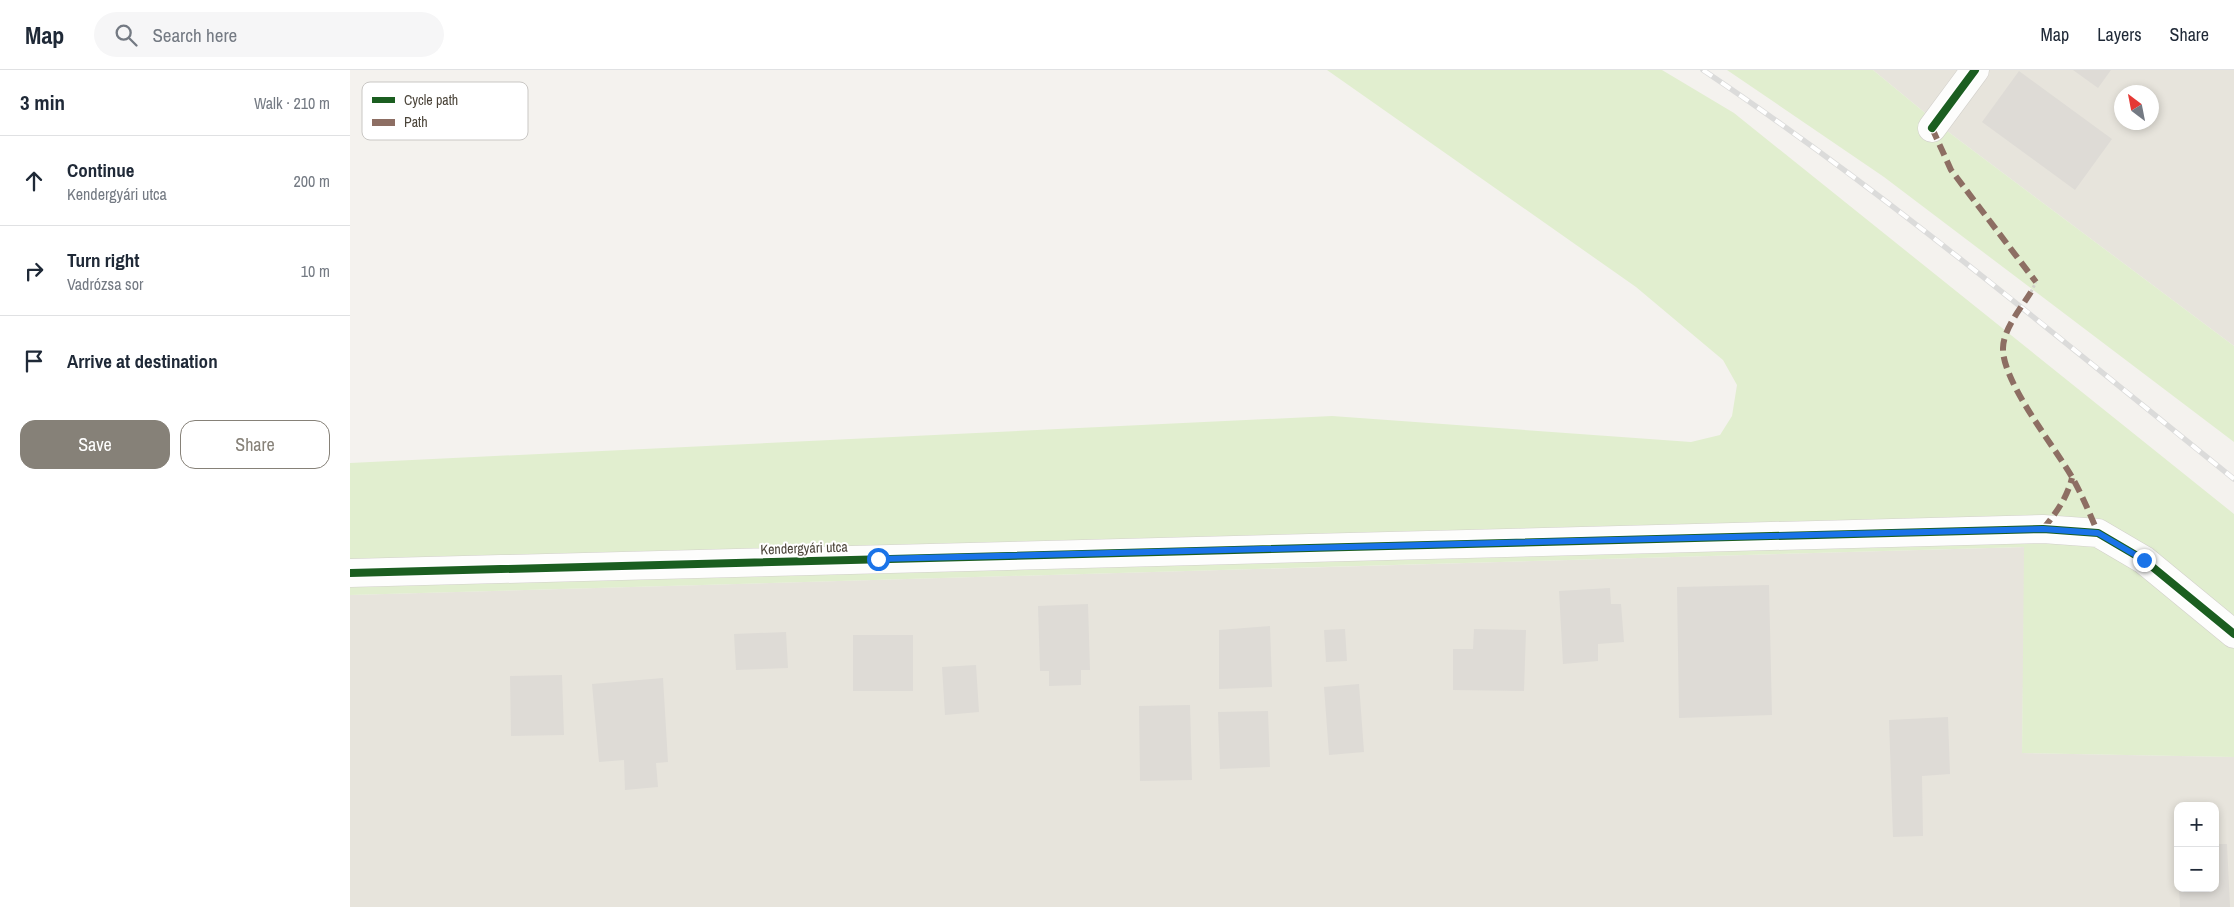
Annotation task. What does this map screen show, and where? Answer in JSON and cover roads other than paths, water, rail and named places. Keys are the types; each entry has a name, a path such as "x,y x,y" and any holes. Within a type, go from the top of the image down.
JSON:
{"street":[{"path":"1932,128 1975,70"},
{"name":"Kendergyári utca","path":"350,573 2043,529 2098,533 2144,560 2234,634"}],"railway":[{"path":"1703,70 1907,217 2234,479"}]}
